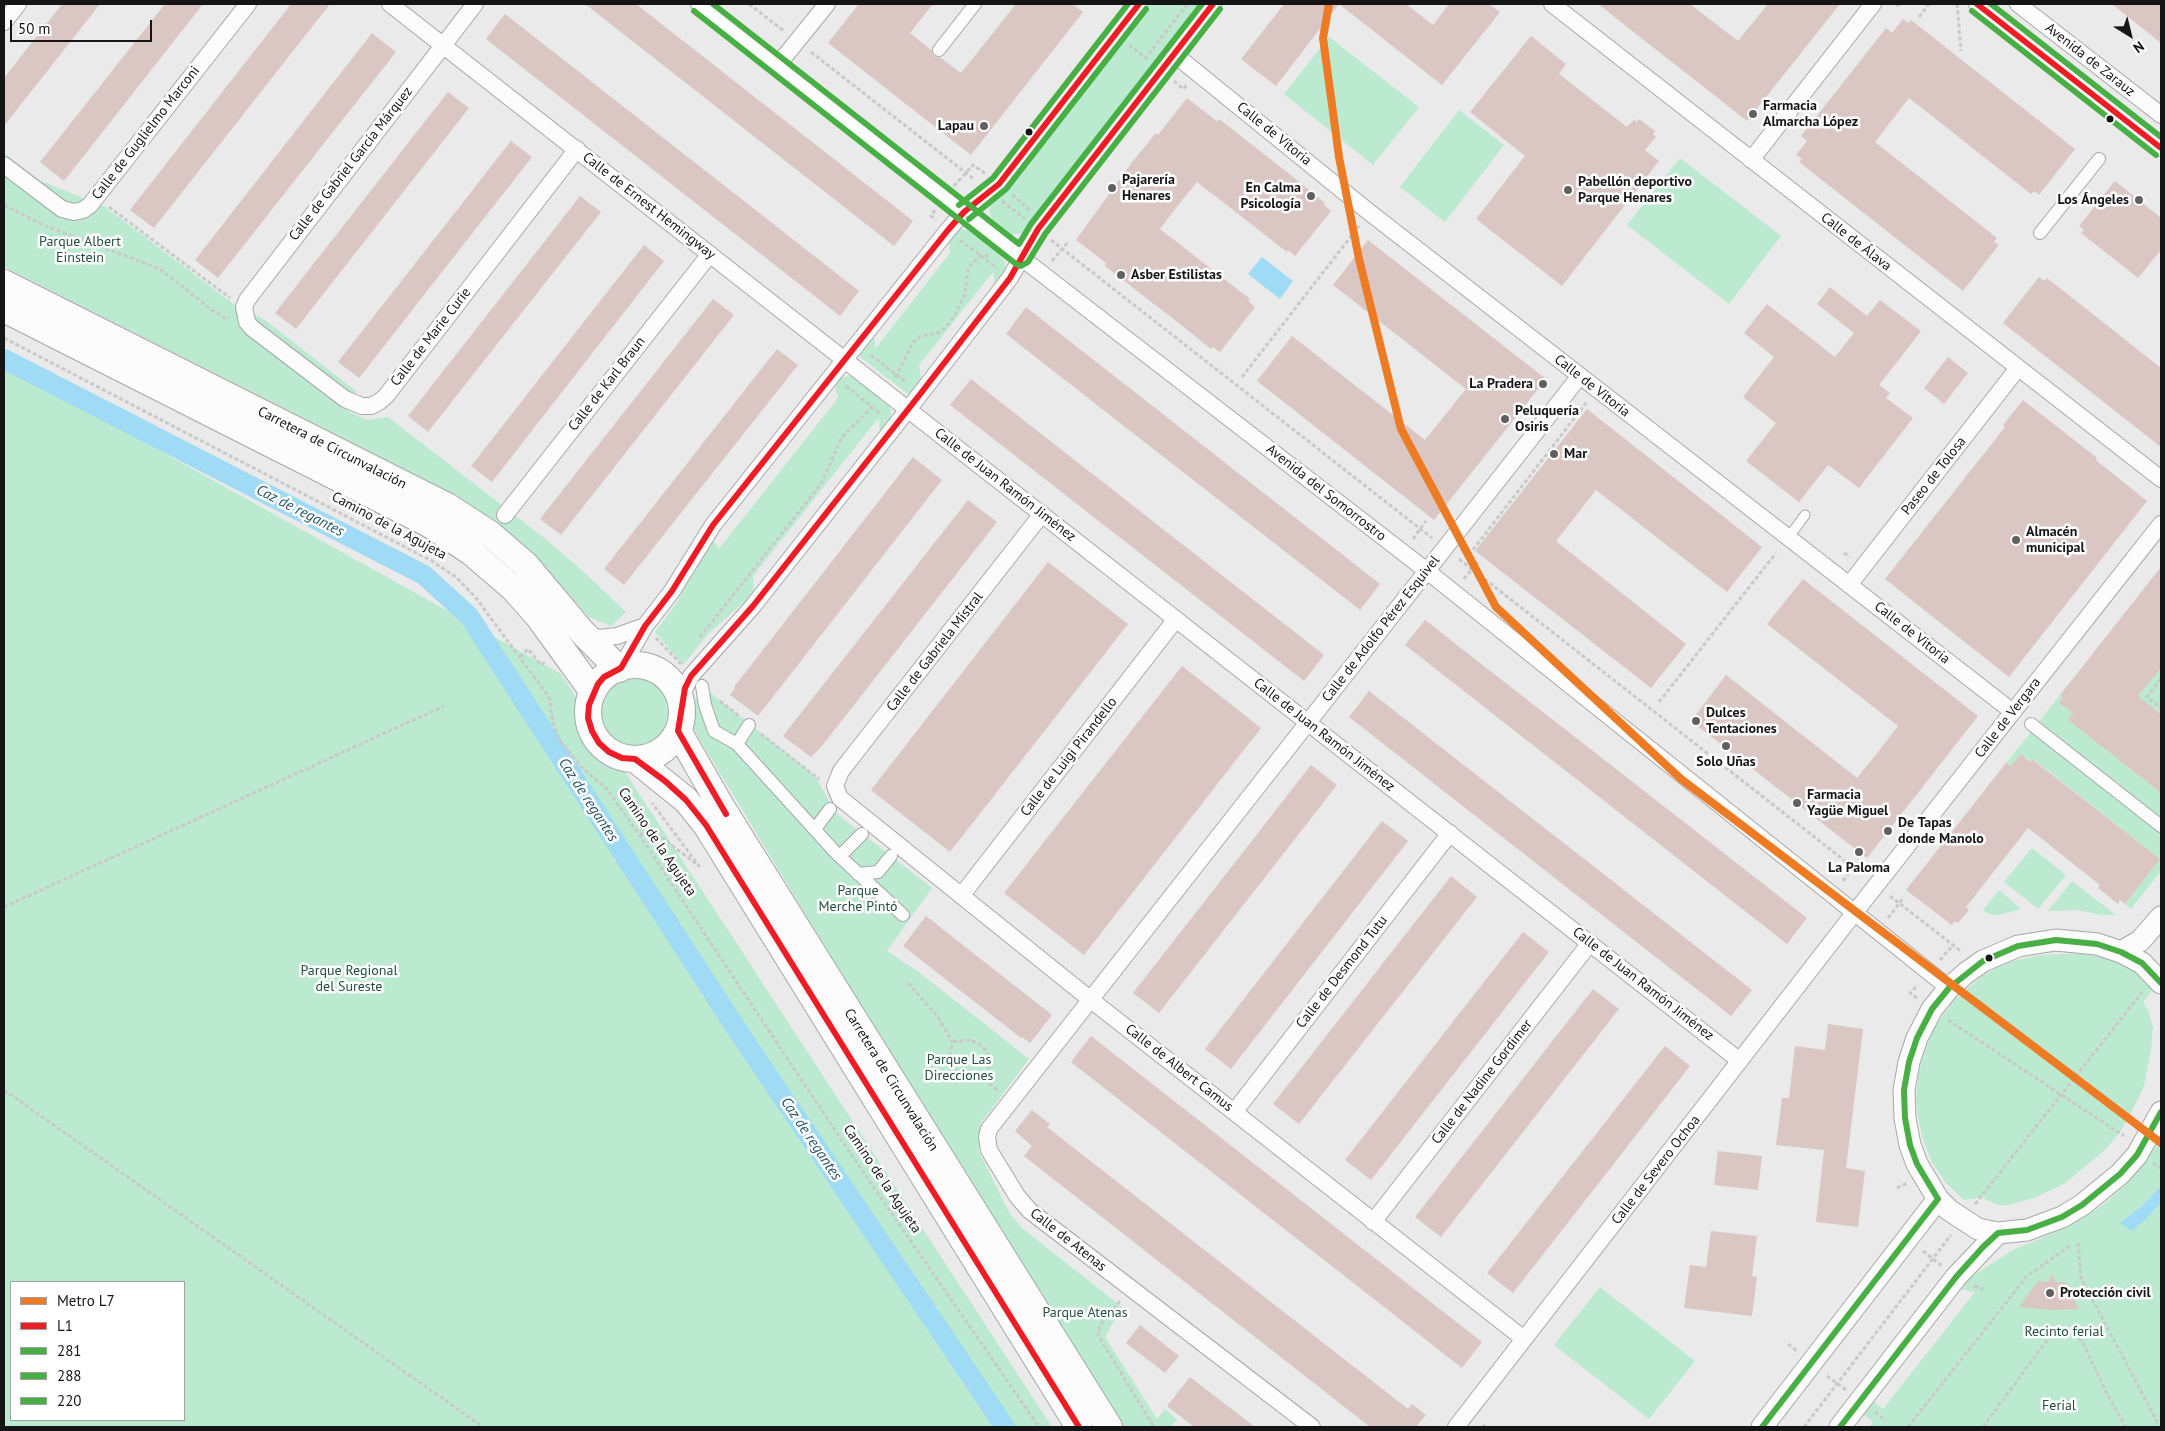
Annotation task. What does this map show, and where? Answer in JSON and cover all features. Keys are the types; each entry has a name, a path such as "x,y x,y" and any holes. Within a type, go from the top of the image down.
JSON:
{"main road":[{"name":"Carretera de Circunvalación","path":"4,283 447,506 490,534 526,565 583,633 620,668"},
{"name":"Carretera de Circunvalación","path":"4,310 429,524 471,552 514,589 538,616 593,692"},
{"path":"640,666 659,672 674,685 681,703 681,722 678,731 665,748 646,758 622,758 609,752 599,743 592,731 588,718 588,705 593,692 604,677 620,668 640,666"},
{"name":"Carretera de Circunvalación","path":"678,731 727,816 1109,1427"},
{"name":"Carretera de Circunvalación","path":"635,759 665,781 686,800 706,825 1079,1427"}],"street":[{"path":"4,22 18,4"},
{"name":"Calle de Guglielmo Marconi","path":"4,165 62,209 74,212 83,210 90,205 248,4"},
{"name":"Calle de Ernest Hemingway","path":"390,4 908,408"},
{"name":"Calle de Gabriel García Márquez","path":"252,328 244,315 244,307 247,300 475,4"},
{"name":"Avenida del Somorrostro","path":"699,4 1021,257 1427,571 1949,988"},
{"path":"777,66 827,4"},
{"path":"939,50 975,4"},
{"path":"620,668 645,626 672,592 713,525 948,230 964,212 995,188 1138,4"},
{"path":"681,703 685,688 697,681 753,606 1010,278 1021,257 1032,225 1214,4"},
{"name":"Calle de Álava","path":"1552,4 2161,479"},
{"path":"1751,160 1873,4"},
{"name":"Avenida de Zarauz","path":"1976,4 2161,148"},
{"name":"Avenida de Zarauz","path":"2018,4 2161,115"},
{"name":"Calle de Vitoria","path":"1174,54 1369,212 2013,712"},
{"name":"Calle de Marie Curie","path":"252,328 345,399 362,406 371,406 379,402 392,388 576,149"},
{"path":"2040,233 2099,159"},
{"name":"Calle de Karl Braun","path":"505,516 710,254"},
{"name":"Paseo de Tolosa","path":"1849,584 2018,368"},
{"name":"Calle de Adolfo Pérez Esquivel","path":"1091,1000 1579,376"},
{"name":"Calle de Juan Ramón Jiménez","path":"908,408 1740,1061"},
{"name":"Calle de Gabriela Mistral","path":"837,794 835,786 841,772 1042,514"},
{"name":"Calle de Vergara","path":"1855,912 2161,524"},
{"name":"Calle de Luigi Pirandello","path":"961,896 1176,619"},
{"path":"583,633 599,638 617,636 645,626"},
{"path":"697,681 714,731 737,744 840,856 904,915"},
{"path":"737,744 749,724"},
{"path":"2031,724 2161,826"},
{"name":"Calle de Albert Camus","path":"837,794 844,802 1091,1000 1524,1339"},
{"path":"815,829 830,809"},
{"name":"Calle de Desmond Tutu","path":"1235,1111 1450,833"},
{"path":"840,856 862,834"},
{"path":"858,874 878,872 891,856"},
{"name":"Calle de Severo Ochoa","path":"1456,1427 1855,912"},
{"path":"2122,952 2140,941 2161,917"},
{"path":"2157,978 2142,963 2122,952 2097,944 2056,940 2018,946 1979,964 1949,988 1932,1009 1917,1038 1909,1062 1904,1090 1905,1118 1910,1145 1917,1164 1938,1198 1963,1220 1978,1229 1998,1233 2027,1230 2062,1216 2082,1205 2120,1174 2143,1147 2161,1112"},
{"name":"Calle de Nadine Gordimer","path":"1373,1222 1590,943"},
{"name":"Calle de Atenas","path":"1091,1000 989,1129 987,1137 989,1150 1017,1196 1030,1211 1312,1427"},
{"path":"1762,1427 1938,1198"},
{"path":"1840,1427 1956,1277 1998,1233"}],"lane":[{"path":"1788,537 1806,515"}],"path":[{"path":"749,4 797,42 995,188 1032,212 1032,225"},
{"path":"1141,66 1187,4"},
{"path":"1919,16 1929,4"},
{"path":"1957,4 1961,50"},
{"path":"973,165 1032,225 1876,886 1979,964"},
{"path":"104,204 232,300"},
{"path":"4,206 41,224 160,269 212,310 225,318 232,316"},
{"path":"697,640 821,484 842,437 872,408 896,374 914,340 921,336 940,332 954,316 965,294 968,268 980,256 988,256 1032,225"},
{"path":"1242,377 1359,226"},
{"name":"Camino de la Agujeta","path":"4,338 432,560 456,577 476,598 549,697 553,723 561,742 582,768 606,788 635,828 848,1150 1039,1427"},
{"path":"832,375 894,425"},
{"path":"1469,555 1586,403"},
{"path":"1659,702 1776,553"},
{"path":"645,626 697,681 823,782 830,809"},
{"path":"520,657 528,649 540,665"},
{"path":"680,663 686,655"},
{"path":"2161,679 2147,697 2161,708"},
{"path":"4,907 444,706"},
{"path":"1804,1427 1963,1220 2142,993 2157,978"},
{"path":"908,983 937,1016 953,1042 950,1054 953,1068 963,1078 986,1080 1002,1096"},
{"path":"1910,993 2143,1147"},
{"path":"953,1042 970,1040 987,1051 990,1061 986,1080"},
{"path":"4,1090 483,1427"},
{"path":"1908,1238 1956,1277 1986,1290"},
{"path":"2078,1243 2081,1278 2160,1427"},
{"path":"1908,1427 2027,1276 2070,1246"},
{"path":"1120,1301 1100,1325 1098,1335 1154,1427"},
{"path":"1983,1427 2045,1343 2054,1335 2070,1333 2078,1337 2084,1345 2126,1427"},
{"path":"1788,1344 1886,1421"}],"green space":[{"path":"1147,4 1205,4 1028,229 1020,234 1011,234 990,215 989,209 992,201"},
{"path":"1329,37 1419,107 1373,165 1284,94"},
{"path":"1459,110 1504,145 1445,222 1400,187"},
{"name":"Parque Albert Einstein","path":"4,153 39,180 105,207 232,303 265,320 356,391 349,412 367,420 388,417 548,541 626,612 611,626 589,617 542,564 446,490 4,267"},
{"path":"1680,158 1781,236 1729,304 1627,225"},
{"path":"962,229 972,232 997,252 1005,262 1006,271 995,287 993,272 919,365 922,384 911,394 908,394 864,360 860,356 860,351 873,331 876,348 950,253 948,237"},
{"name":"Parque Regional del Sureste","path":"4,364 561,674 1052,1427 4,1427"},
{"path":"853,376 886,401 891,411 890,422 880,436 879,419 875,422 753,576 754,593 708,634 683,665 655,632 676,604 712,538 719,549 838,398 834,382 844,377"},
{"path":"2158,664 2161,666 2161,714 2154,708 2151,711 2130,688 2139,695 2144,688 2141,686"},
{"path":"633,677 652,683 662,693 668,712 662,731 652,741 633,747 614,741 604,731 598,712 604,693 614,683"},
{"path":"702,686 815,776 836,813 932,888 887,951 920,973 1029,1059 980,1124 979,1152 1010,1214 1022,1228 1122,1307 1105,1337 1157,1419 1165,1409 1177,1419 1171,1427 1123,1427 851,990 694,730 694,703"},
{"path":"2060,695 2063,697 2059,703 2073,713 2068,720 2161,793 2161,820 2038,723"},
{"path":"2032,731 2161,832 2161,871 2131,909 2125,904 2135,891 2141,873 2146,877 2160,859 2033,759 2030,761 2021,754 2010,766 2006,763"},
{"path":"2032,848 2066,875 2038,909 2004,882"},
{"path":"2072,881 2116,915 2102,915 2077,910 2048,911"},
{"path":"1999,890 2021,909 1999,915 1988,914 1983,910"},
{"path":"2086,953 2113,960 2133,969 2154,988 2143,1002 2148,1010 2153,1027 2144,1086 2138,1099 2122,1129 2106,1149 2064,1184 2034,1198 2009,1205 1999,1205 1984,1199 1985,1197 1964,1200 1945,1182 1932,1162 1923,1140 1918,1116 1916,1098 1919,1071 1931,1033 1954,1000 1984,975 2001,965 2043,955"},
{"name":"Recinto ferial","path":"2161,1140 2161,1189 2159,1188 2132,1216 2149,1216 2161,1203 2161,1427 1869,1427 1873,1422 1862,1413 1872,1400 1883,1409 1975,1292 1960,1289 1969,1278 2013,1250 2065,1228 2099,1208 2129,1182"},
{"path":"1600,1287 1695,1361 1649,1419 1554,1345"}],"water":[{"path":"1262,257 1293,281 1280,299 1248,274"},
{"path":"2160,1187 2161,1203 2149,1216 2132,1231 2120,1223 2141,1207"}],"building":[{"path":"62,4 100,4 4,126 4,78"},
{"path":"165,4 203,4 64,181 40,162"},
{"path":"291,4 330,4 154,228 130,210"},
{"path":"585,4 636,4 913,221 894,246"},
{"path":"859,4 933,4 910,33 931,50 934,56 941,58 961,73 1016,4 1072,4 1083,12 971,155 828,43"},
{"path":"1284,4 1339,4 1276,86 1241,59"},
{"path":"1339,4 1406,4 1433,25 1449,4 1489,4 1500,12 1442,85"},
{"path":"1598,4 1690,4 1738,41 1768,4 1840,4 1747,121"},
{"path":"2112,4 2161,4 2161,43 2142,28"},
{"path":"505,14 859,291 840,316 486,39"},
{"path":"1903,19 1909,23 1911,20 2075,149 2039,195 2034,191 2031,194 1909,98 1875,142 1997,238 1994,242 1999,245 1963,291 1799,162 1802,159 1796,155 1807,141 1801,136 1886,28 1892,33"},
{"path":"372,33 396,52 218,278 195,260"},
{"name":"Pabellón deportivo Parque Henares","path":"1531,36 1566,64 1559,74 1627,127 1634,120 1637,122 1639,119 1655,131 1653,134 1656,137 1645,150 1659,161 1562,286 1476,219 1525,156 1470,112"},
{"path":"448,92 469,108 296,329 275,313"},
{"path":"1187,98 1218,122 1219,119 1292,176 1325,203 1324,205 1331,211 1295,256 1288,250 1287,252 1197,182 1175,209 1160,229 1250,299 1248,301 1255,307 1220,352 1213,347 1211,349 1105,266 1106,263 1076,240 1133,161 1156,133 1158,135"},
{"path":"511,141 532,157 359,378 338,362"},
{"path":"2115,181 2161,218 2161,250 2138,278 2081,233 2084,230 2079,226"},
{"path":"580,196 601,212 428,432 408,416"},
{"path":"1368,240 1546,379 1434,520 1257,381 1292,336 1425,440 1466,389 1333,285"},
{"path":"644,245 664,261 492,482 471,466"},
{"path":"2039,277 2044,281 2047,278 2161,368 2161,447 2003,323"},
{"path":"1830,287 1867,316 1880,300 1921,331 1879,385 1890,393 1886,398 1913,418 1859,488 1828,465 1799,502 1746,461 1776,423 1743,397 1774,357 1744,333 1767,304 1835,357 1854,333 1817,304"},
{"path":"713,299 734,315 561,535 540,519"},
{"path":"1026,307 1380,584 1360,610 1006,334"},
{"path":"777,349 798,365 624,585 604,569"},
{"path":"1948,357 1968,373 1944,404 1924,388"},
{"path":"971,379 1324,655 1304,681 950,405"},
{"name":"Almacén municipal","path":"2023,400 2097,458 2096,460 2147,501 2009,677 1885,579 2005,427 2003,425"},
{"path":"1587,409 1762,547 1727,592 1596,490 1556,541 1686,644 1651,688 1475,551"},
{"path":"913,457 942,480 758,716 730,695 734,687"},
{"path":"968,500 997,522 822,746 811,757 783,736"},
{"path":"1048,562 1128,624 950,852 871,790"},
{"path":"2161,567 2161,668 2138,696 2161,714 2161,793 2068,720 2073,713 2059,703 2063,697 2060,695"},
{"path":"1803,579 1978,716 1867,858 1691,721 1726,675 1857,778 1878,752 1898,726 1767,624"},
{"path":"1425,620 1807,918 1787,944 1405,645"},
{"path":"1182,666 1261,728 1084,955 1004,893"},
{"path":"1369,691 1752,990 1731,1016 1349,717"},
{"path":"2021,754 2030,762 2032,759 2160,859 2125,904 2120,900 2118,904 2098,888 2100,885 2028,828 1966,907 1969,910 1958,923 1955,921 1952,925 1906,890 2006,763 2010,766"},
{"path":"1311,765 1337,785 1159,1013 1133,993"},
{"path":"1382,821 1408,841 1231,1069 1205,1049"},
{"path":"1451,876 1477,897 1299,1124 1273,1104"},
{"path":"926,916 1052,1015 1030,1043 903,946"},
{"path":"1523,932 1549,952 1371,1180 1345,1160"},
{"path":"1593,989 1619,1009 1441,1237 1415,1217"},
{"path":"1828,1024 1863,1029 1846,1168 1865,1171 1858,1227 1816,1222 1824,1150 1776,1145 1782,1098 1789,1098 1795,1046 1825,1050"},
{"path":"1091,1036 1482,1342 1462,1368 1071,1062"},
{"path":"1665,1046 1690,1066 1513,1293 1487,1273"},
{"path":"1032,1110 1050,1124 1047,1127 1408,1409 1412,1404 1426,1415 1416,1427 1370,1427 1024,1156 1032,1146 1015,1131"},
{"path":"1718,1151 1762,1156 1758,1190 1714,1185"},
{"path":"1711,1231 1757,1236 1752,1276 1757,1277 1752,1316 1684,1308 1690,1265 1706,1267"},
{"name":"Protección civil","path":"2052,1274 2056,1282 2065,1282 2079,1309 2051,1310 2019,1307 2038,1281 2048,1282"},
{"path":"1140,1325 1179,1356 1165,1373 1126,1343"},
{"path":"1190,1377 1255,1427 1194,1427 1167,1406"}],"waterway":[{"name":"Caz de regantes","path":"4,359 424,575 469,616 740,1034 1005,1427"}],"metro line":[{"name":"L7","path":"1329,4 1323,38 1339,157 1359,259 1401,429 1496,607 1681,779 2161,1143"}],"transit line":[{"name":"288","path":"713,4 1019,244 1031,224 1202,4"},
{"name":"288","path":"959,205 993,178 1128,4"},
{"name":"L1","path":"1079,1427 706,825 686,800 665,781 635,759 622,758 609,752 599,743 592,731 588,718 589,705 598,684 604,677 621,668 645,626 672,591 713,525 948,230 964,212 999,184 1139,4"},
{"name":"L1","path":"726,814 678,731 685,688 691,676 753,606 921,393 1010,278 1038,229 1213,4"},
{"name":"L1","path":"1977,4 2161,148"},
{"name":"288","path":"1991,4 2161,137"},
{"name":"281","path":"969,219 1006,189 1146,9"},
{"name":"281","path":"694,11 1021,266 1028,262 1045,234 1220,9"},
{"name":"281","path":"1972,11 2156,155"},
{"name":"220","path":"1762,1427 1938,1199 1917,1164 1910,1145 1905,1118 1904,1090 1909,1062 1917,1038 1932,1009 1949,988 1983,961 2018,946 2056,940 2097,944 2121,952 2142,963 2161,983"},
{"name":"220","path":"1840,1427 1956,1277 1983,1247 1998,1233 2027,1230 2062,1217 2082,1205 2120,1174 2137,1155 2161,1112"}],"place":[{"name":"Farmacia Almarcha López","path":"1753,114"},
{"name":"Lapau","path":"984,126"},
{"name":"Pajarería Henares","path":"1112,188"},
{"name":"Pabellón deportivo Parque Henares","path":"1568,190"},
{"name":"En Calma Psicología","path":"1311,196"},
{"name":"Los Ángeles","path":"2139,200"},
{"name":"Asber Estilistas","path":"1121,275"},
{"name":"La Pradera","path":"1543,384"},
{"name":"Peluquería Osiris","path":"1505,419"},
{"name":"Mar","path":"1554,454"},
{"name":"Almacén municipal","path":"2016,540"},
{"name":"Dulces Tentaciones","path":"1696,721"},
{"name":"Solo Uñas","path":"1726,746"},
{"name":"Farmacia Yagüe Miguel","path":"1797,803"},
{"name":"De Tapas donde Manolo","path":"1888,831"},
{"name":"La Paloma","path":"1859,852"},
{"name":"Protección civil","path":"2050,1293"}],"park label":[{"name":"Parque Merche Pintó","path":"858,900"},
{"name":"Parque Las Direcciones","path":"959,1068"},
{"name":"Parque Atenas","path":"1085,1313"},
{"name":"Ferial","path":"2059,1406"}]}
